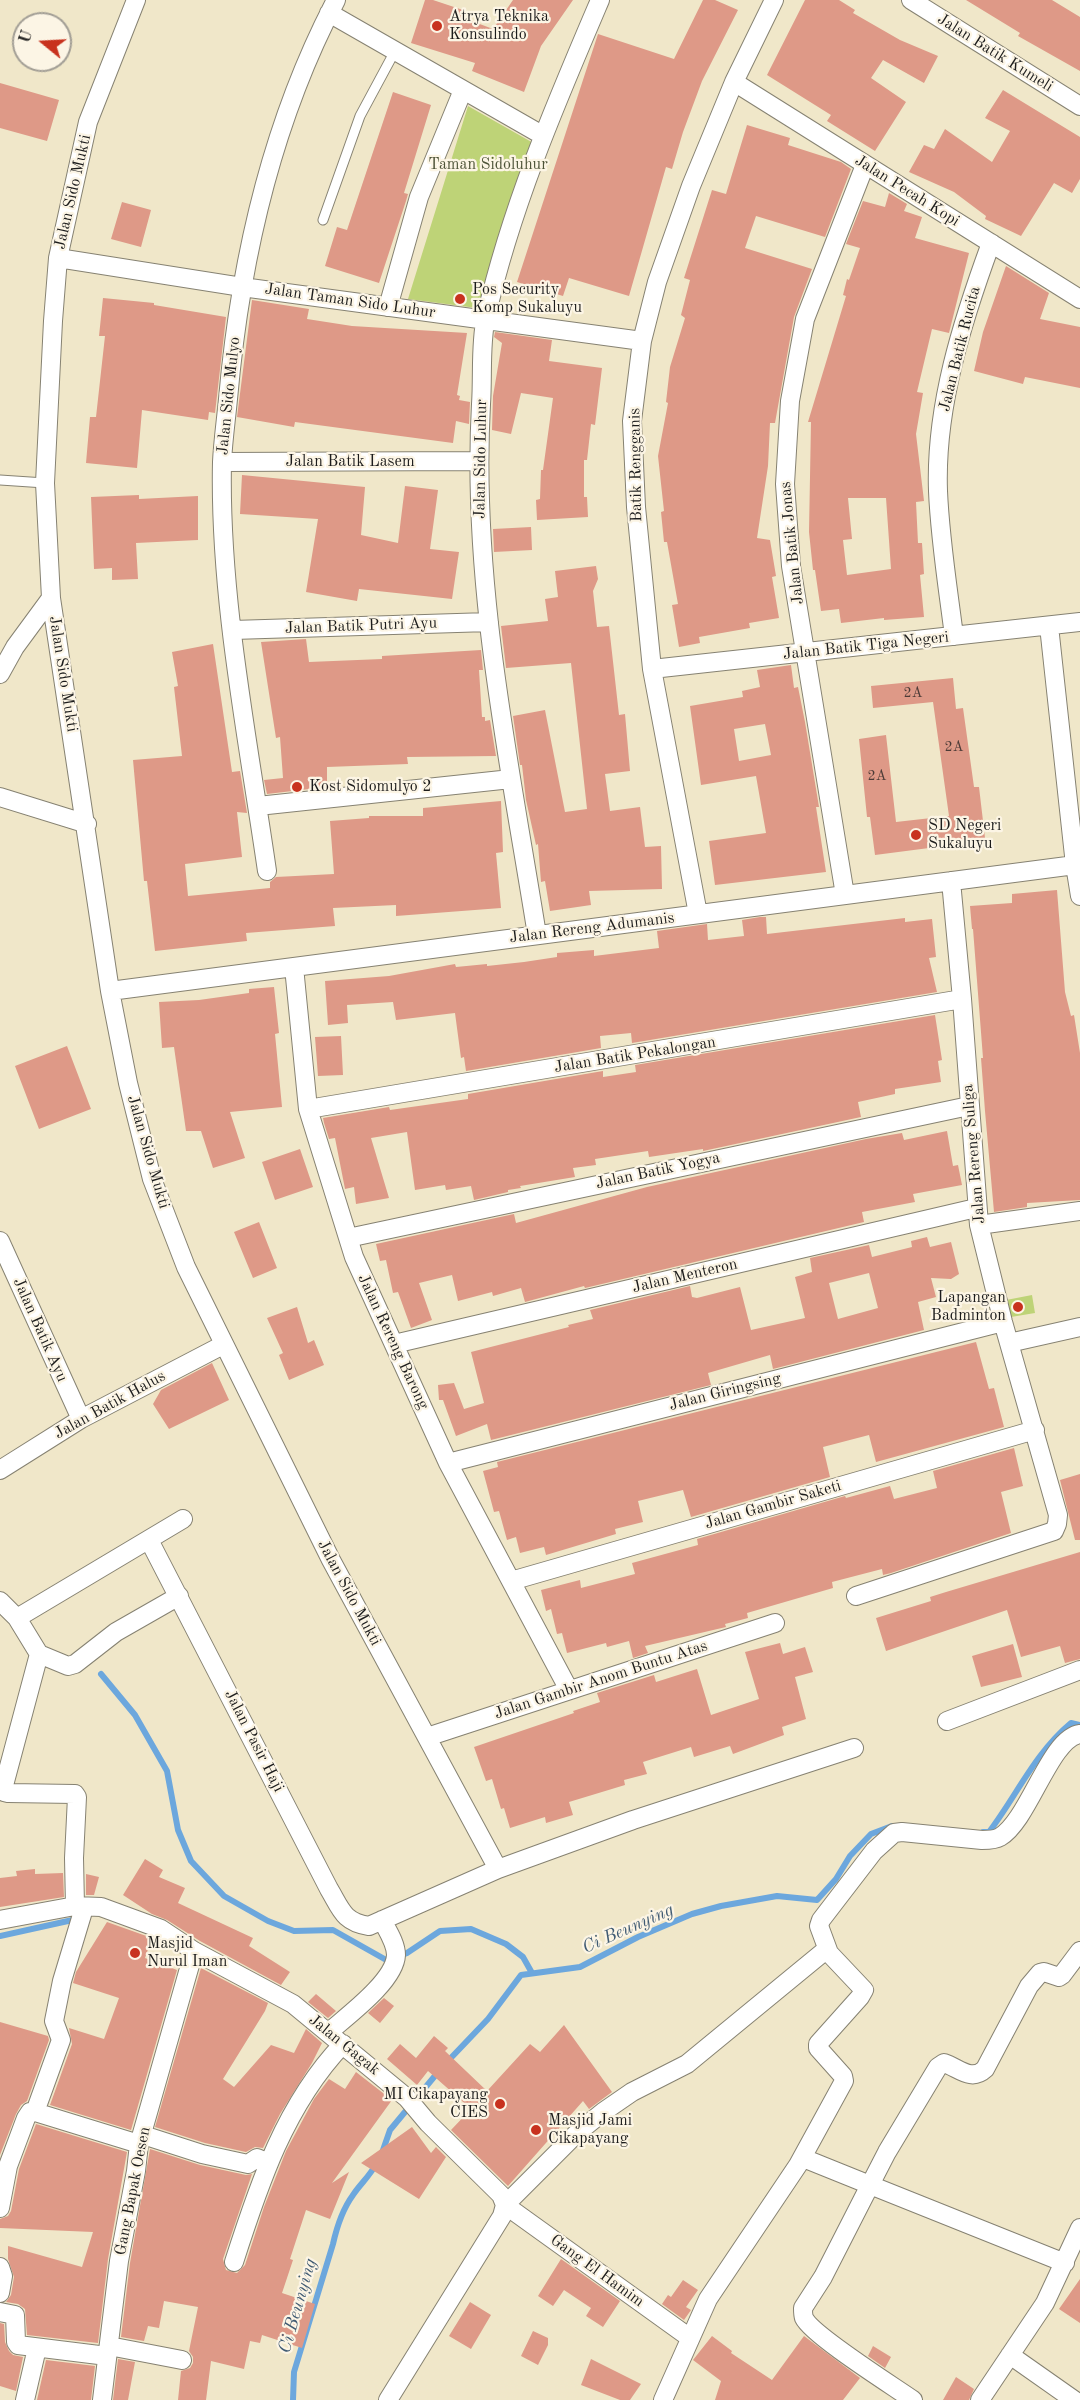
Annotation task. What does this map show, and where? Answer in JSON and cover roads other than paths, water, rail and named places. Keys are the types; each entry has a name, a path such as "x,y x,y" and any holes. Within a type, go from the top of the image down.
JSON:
{"street":[{"name":"Jalan Sido Mukti","path":"136,0 88,122 58,258 45,483 51,598 87,824 110,991 128,1083 152,1179 186,1267 331,1560 498,1869"},
{"name":"Jalan Sido Luhur","path":"537,935 511,779 480,539 478,461 486,320 511,230 542,135 600,0"},
{"name":"Batik Rengganis","path":"698,914 652,669 636,507 632,421 642,340 657,282 691,186 734,82 774,0"},
{"name":"Jalan Batik Kumeli","path":"911,0 1080,106"},
{"path":"333,7 395,51 542,135"},
{"name":"Jalan Sido Mulyo","path":"267,871 233,630 225,549 222,462 231,364 242,287 260,208 281,132 303,70 333,7"},
{"name":"Jalan Pecah Kopi","path":"734,82 1080,299"},
{"path":"388,307 419,197 463,90"},
{"name":"Jalan Batik Jonas","path":"845,895 791,566 785,484 790,401 805,319 866,165"},
{"name":"Jalan Batik Rucita","path":"954,636 939,500 940,445 944,408 965,317 991,243"},
{"name":"Jalan Taman Sido Luhur","path":"58,258 242,287 642,340"},
{"name":"Jalan Batik Lasem","path":"222,462 478,461"},
{"path":"0,674 15,647 51,598"},
{"name":"Jalan Batik Putri Ayu","path":"233,630 489,622"},
{"name":"Jalan Batik Tiga Negeri","path":"652,669 1080,622"},
{"path":"1049,626 1074,792 1075,865 1080,896"},
{"path":"258,806 511,779"},
{"path":"0,797 87,824"},
{"name":"Jalan Rereng Adumanis","path":"110,991 1075,865"},
{"name":"Jalan Rereng Suliga","path":"856,1596 1054,1531 1057,1524 1058,1515 1002,1322 978,1217 951,881"},
{"name":"Jalan Rereng Barong","path":"294,967 308,1109 354,1257 448,1463 568,1690"},
{"name":"Jalan Batik Pekalongan","path":"308,1109 962,999"},
{"name":"Jalan Batik Yogya","path":"348,1238 969,1106"},
{"name":"Jalan Menteron","path":"393,1344 978,1217 1080,1211"},
{"name":"Jalan Batik Ayu","path":"0,1241 81,1419"},
{"name":"Jalan Giringsing","path":"448,1463 1002,1322"},
{"path":"1009,1343 1080,1328"},
{"name":"Jalan Batik Halus","path":"0,1470 81,1419 223,1345"},
{"name":"Jalan Gambir Saketi","path":"511,1581 1035,1430"},
{"path":"23,1614 183,1520"},
{"name":"Jalan Pasir Haji","path":"149,1540 345,1917 355,1924 369,1926 498,1869"},
{"path":"39,1654 68,1666 75,1664 116,1632 179,1596"},
{"path":"0,1601 23,1614 39,1654 4,1792 75,1794 77,1797 74,1858 80,1907 54,2021 61,2040 35,2112"},
{"name":"Jalan Gambir Anom Buntu Atas","path":"427,1737 775,1623"},
{"path":"947,1721 1080,1670"},
{"path":"663,2400 708,2299 803,2158 844,2081 843,2076 818,2048 818,2044 864,1990 826,1948 825,1938 819,1926 821,1920 886,1839 894,1833 982,1840 1002,1836 1018,1817 1061,1748 1072,1736 1080,1734"},
{"path":"498,1869 633,1821 854,1748"},
{"name":"Jalan Gagak","path":"0,1920 80,1907 101,1907 161,1929 194,1951 293,2004 336,2038 407,2098 501,2195 505,2205"},
{"path":"234,2262 256,2195 286,2122 323,2064 336,2038 394,1966 395,1948 382,1920"},
{"path":"388,2400 502,2216 505,2205 577,2133 603,2112 632,2092 687,2064 826,1948"},
{"name":"Gang Bapak Oesen","path":"102,2400 119,2261 141,2140 194,1951"},
{"path":"913,2400 837,2347 810,2325 803,2314 803,2308 823,2277 887,2152 938,2067 944,2063 969,2075 980,2074 985,2069 1029,1986 1044,1972 1059,1977 1062,1975 1080,1951"},
{"path":"0,2208 8,2166 30,2112 248,2164 257,2158 269,2163"},
{"path":"803,2158 1065,2263"},
{"name":"Gang El Hamim","path":"505,2205 690,2337"},
{"path":"980,2400 1045,2303 1080,2228"},
{"path":"0,2267 3,2276 0,2293"},
{"path":"0,2312 15,2314 16,2344 37,2348 108,2351 182,2360"},
{"path":"25,2400 37,2348"},
{"path":"1010,2355 1074,2400"}],"lane":[{"path":"323,220 360,116 395,51"},
{"path":"0,480 45,483"}],"waterway":[{"path":"101,1674 135,1715 167,1771 178,1830 191,1861 224,1896 268,1921 294,1931 333,1930 388,1961 407,1953 440,1931 471,1929 506,1944 523,1957 532,1973"},
{"name":"Ci Beunying","path":"983,1832 989,1832 1047,1747 1071,1723 1080,1725"},
{"name":"Ci Beunying","path":"448,2061 488,2019 521,1975 580,1967 638,1937 692,1914 721,1906 777,1896 817,1900 836,1879 850,1856 871,1834 892,1826"},
{"path":"0,1936 77,1919"},
{"name":"Ci Beunying","path":"382,2153 390,2130 439,2071"},
{"name":"Ci Beunying","path":"293,2400 294,2372 338,2225 349,2201 376,2164"}],"place":[{"name":"Atrya Teknika Konsulindo","path":"437,26"},
{"name":"Pos Security Komp Sukaluyu","path":"460,299"},
{"name":"Kost Sidomulyo 2","path":"297,787"},
{"name":"SD Negeri Sukaluyu","path":"916,835"},
{"name":"Lapangan Badminton","path":"1018,1307"},
{"name":"Masjid Nurul Iman","path":"135,1953"},
{"name":"MI Cikapayang CIES","path":"500,2104"},
{"name":"Masjid Jami Cikapayang","path":"536,2130"}],"park label":[{"name":"Taman Sidoluhur","path":"488,165"}]}
